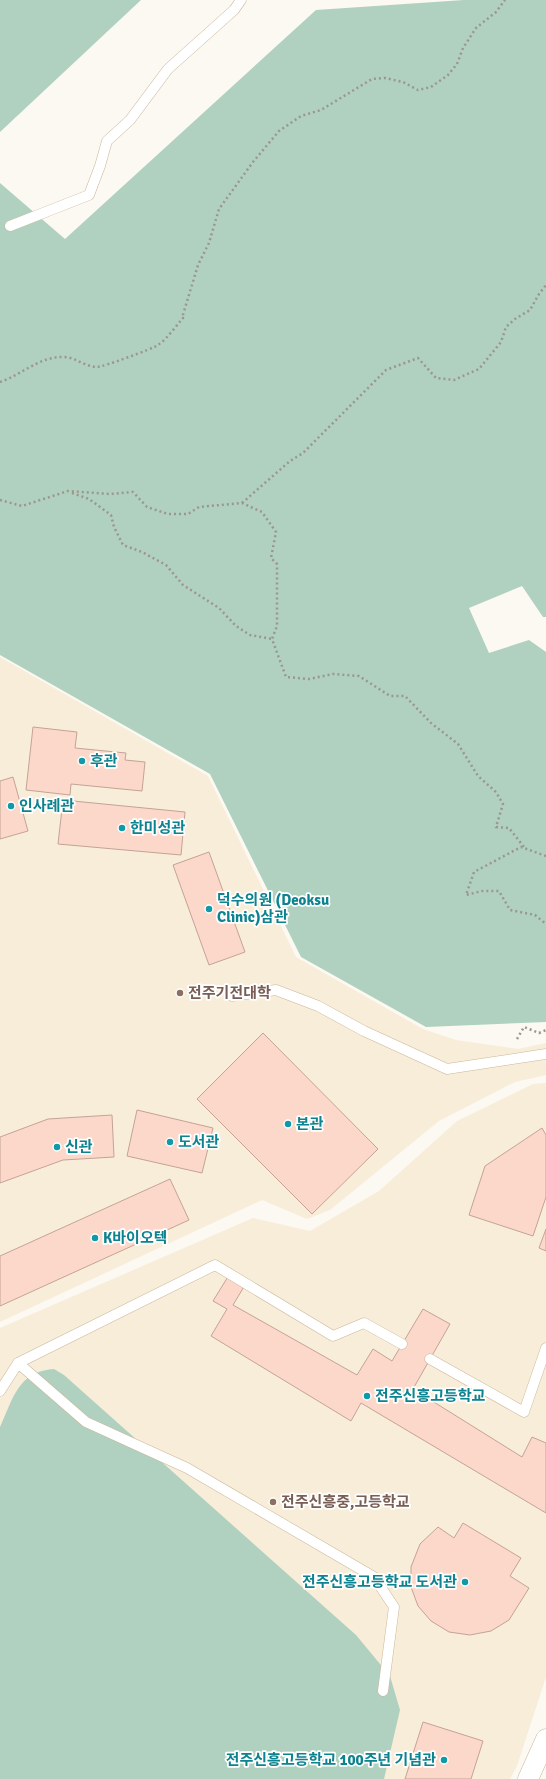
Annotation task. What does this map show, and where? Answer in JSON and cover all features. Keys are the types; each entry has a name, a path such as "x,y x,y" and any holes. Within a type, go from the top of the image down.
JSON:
{"street":[{"path":"528,1779 546,1739"}],"lane":[{"path":"10,226 89,195 100,166 107,141 130,120 168,69 234,10 241,0"},
{"path":"232,996 276,990 318,1006 364,1031 447,1069 546,1054"},
{"path":"0,1391 18,1363 215,1264 333,1336 364,1323 402,1344"},
{"path":"430,1359 524,1412 546,1348"},
{"path":"18,1363 86,1422 187,1468 374,1577 394,1607 383,1691"}],"path":[{"path":"0,382 13,378 30,367 47,359 63,356 97,367 136,355 158,345 183,318 198,265 209,242 219,209 279,131 301,116 321,110 372,79 386,78 403,82 418,90 431,87 448,75 457,64 463,48 476,28 496,12 505,0"},
{"path":"242,503 290,461 303,453 386,370 418,358 436,378 454,380 479,369 501,342 506,327 515,319 530,310 546,285"},
{"path":"68,491 90,499 111,515 114,527 123,545 142,552 166,565 183,585 219,608 241,629 250,635 272,639"},
{"path":"0,500 22,506 68,491 110,494 133,492 147,507 168,514 188,514 199,507 242,503 262,512 276,532 271,558 277,564 277,626 272,639 286,677 310,679 333,674 359,676 390,696 405,696 431,723 458,744 478,776 496,792 503,804 496,827 509,828 524,847 546,856"},
{"path":"524,847 521,847 474,872 466,895 482,891 499,891 510,910 535,915 546,924"}],"shaded area":[{"name":"전주기전대학","path":"0,657 208,776 296,957 423,1029 456,1040 518,1049 546,1043 546,1075 515,1082 439,1121 330,1210 307,1219 262,1200 0,1322"},
{"name":"전주신흥중,고등학교","path":"546,1083 546,1677 517,1766 510,1779 0,1779 0,1328 253,1218 310,1231 379,1191 457,1121 533,1084"}],"green space":[{"path":"0,0 141,0 0,132"},
{"path":"464,0 546,0 546,617 543,617 522,586 469,608 489,653 529,640 546,652 546,1022 426,1027 301,957 210,774 0,655 0,183 65,239 316,10"},
{"path":"54,1369 64,1375 356,1635 390,1676 400,1710 384,1779 0,1779 0,1427 18,1388 32,1375 42,1371"}],"building":[{"name":"후관","path":"33,727 77,732 75,748 126,753 125,760 145,762 142,791 71,784 70,795 26,790"},
{"name":"인사례관","path":"13,777 28,831 0,839 0,781"},
{"name":"한미성관","path":"63,800 185,812 181,855 58,844"},
{"name":"덕수의원 (Deoksu Clinic)삼관","path":"209,852 245,952 209,965 173,865"},
{"name":"본관","path":"263,1033 378,1149 312,1214 197,1099"},
{"name":"도서관","path":"137,1110 213,1128 202,1173 127,1156"},
{"name":"신관","path":"112,1115 114,1157 63,1160 0,1183 0,1137 48,1119"},
{"path":"542,1128 546,1135 546,1197 533,1236 469,1215 485,1166"},
{"name":"K바이오텍","path":"170,1179 189,1220 0,1306 0,1256"},
{"path":"546,1229 546,1251 539,1248"},
{"name":"전주신흥고등학교","path":"229,1275 245,1285 233,1305 357,1375 373,1349 392,1361 423,1309 450,1324 413,1389 522,1457 532,1437 546,1443 546,1513 361,1403 351,1421 211,1336 227,1309 213,1301"},
{"name":"전주신흥고등학교 도서관","path":"463,1523 521,1558 510,1576 529,1588 509,1620 491,1631 470,1635 449,1632 431,1621 418,1606 411,1587 411,1567 420,1544 438,1527 454,1538"},
{"name":"전주신흥고등학교 100주년 기념관","path":"423,1722 483,1741 471,1779 405,1779"}],"place":[{"name":"후관","path":"82,761"},
{"name":"인사례관","path":"11,806"},
{"name":"한미성관","path":"122,828"},
{"name":"덕수의원 (Deoksu Clinic)삼관","path":"209,909"},
{"name":"전주기전대학","path":"180,993"},
{"name":"본관","path":"288,1124"},
{"name":"도서관","path":"170,1142"},
{"name":"신관","path":"57,1147"},
{"name":"K바이오텍","path":"95,1238"},
{"name":"전주신흥고등학교","path":"367,1396"},
{"name":"전주신흥중,고등학교","path":"273,1502"},
{"name":"전주신흥고등학교 도서관","path":"465,1582"},
{"name":"전주신흥고등학교 100주년 기념관","path":"444,1760"}]}
